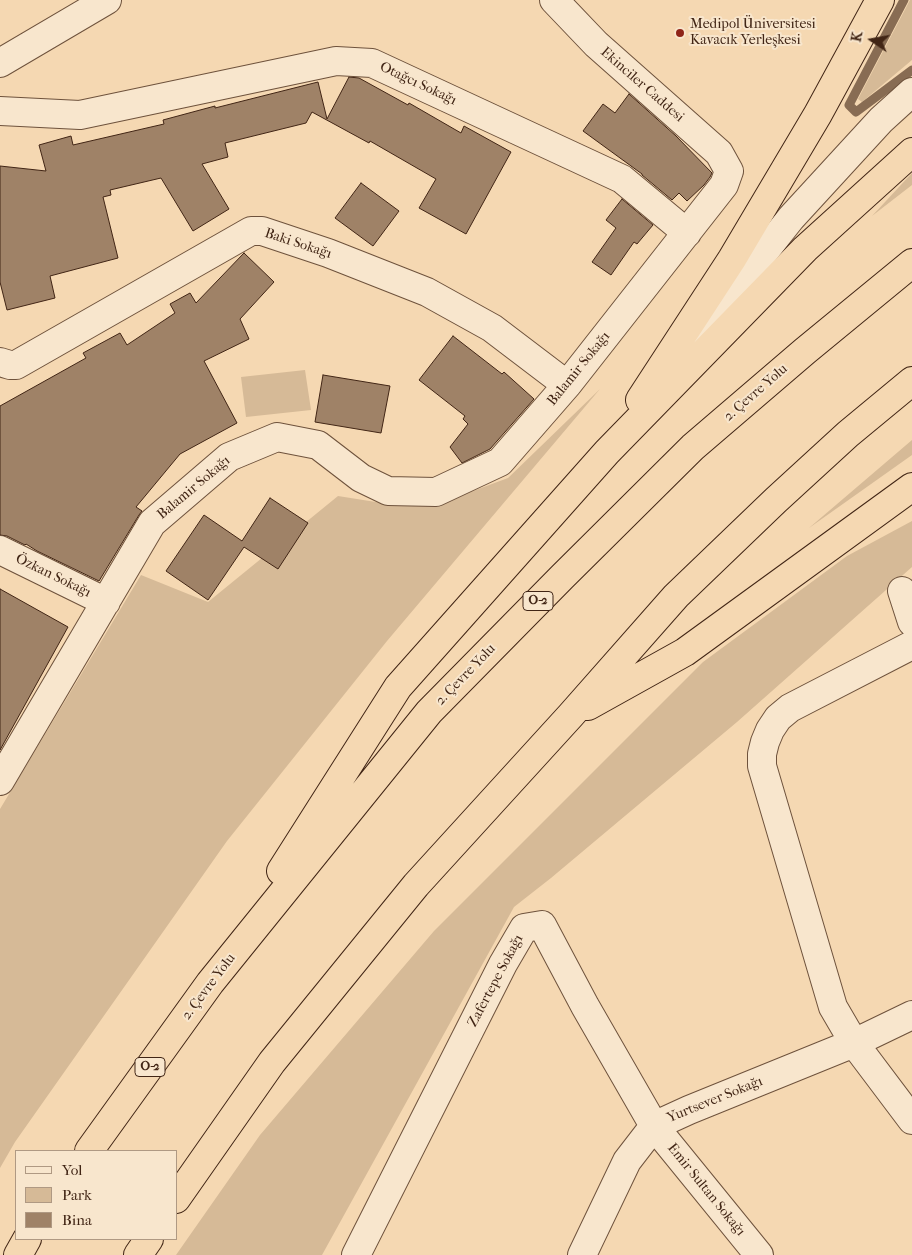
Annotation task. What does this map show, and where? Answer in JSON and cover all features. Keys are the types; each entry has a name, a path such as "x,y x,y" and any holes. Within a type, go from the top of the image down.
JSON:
{"highway":[{"path":"607,452 732,259 818,114 880,0"},
{"path":"210,983 398,687 607,452 805,249 912,152"},
{"name":"2. Çevre Yolu","path":"90,1150 210,983 429,712 693,447 912,263"},
{"path":"178,1196 272,1062 409,893 676,596 841,441 912,381"},
{"path":"571,715 685,652 912,487"},
{"path":"18,1255 26,1240"},
{"path":"138,1255 148,1240"}],"street":[{"path":"0,64 107,0"},
{"name":"Ekinciler Caddesi","path":"554,0 596,44 719,153 729,171"},
{"name":"Otağcı Sokağı","path":"0,111 80,115 336,60 372,63 622,179 687,233"},
{"path":"607,452 791,218 881,120 912,92"},
{"name":"Balamir Sokağı","path":"3,771 152,523 229,457 278,437 318,445 361,478 388,491 436,492 500,462 567,385 724,186 729,171"},
{"name":"Baki Sokağı","path":"0,362 16,365 251,231 262,231 328,253 427,292 492,328 567,385"},
{"name":"Özkan Sokağı","path":"0,550 106,602"},
{"path":"902,591 912,622"},
{"path":"912,645 790,708 778,718 770,730 762,754 762,766 833,1007 854,1043 912,1120"},
{"name":"Zafertepe Sokağı","path":"356,1255 503,964 524,928 542,925 585,1006 654,1126"},
{"name":"Yurtsever Sokağı","path":"582,1255 627,1161 654,1126 698,1106 854,1043 912,1015"},
{"name":"Emir Sultan Sokağı","path":"654,1126 759,1255"}],"green space":[{"path":"910,0 912,0 912,60 862,102 858,99"},
{"path":"912,173 912,185 872,216"},
{"path":"305,370 311,410 246,417 241,377"},
{"path":"600,389 387,641 227,841 15,1142 0,1168 0,809 141,575 208,602 338,496 382,503 438,504 508,478"},
{"path":"912,440 912,455 809,528"},
{"path":"912,521 912,567 737,722 514,907 322,1255 176,1255 260,1135 434,931 703,662 847,556"}],"building":[{"path":"349,77 359,78 408,105 409,103 461,133 464,126 511,152 466,234 419,208 436,179 370,141 369,143 312,112 306,123 225,143 228,157 202,164 229,209 193,231 161,178 110,190 111,195 103,197 118,258 50,276 55,298 7,310 0,282 0,166 46,171 39,145 71,136 73,145 164,124 163,120 215,106 215,108 318,82 327,119"},
{"path":"629,94 676,136 712,173 704,185 687,201 679,193 672,200 642,174 583,131 603,104 615,113"},
{"path":"361,183 399,211 373,246 335,218"},
{"path":"622,199 653,225 637,244 634,242 611,275 592,262 616,228 606,220"},
{"path":"244,253 274,282 240,319 249,339 204,361 237,423 180,454 136,507 142,511 99,581 26,544 0,535 0,406 86,358 83,353 120,333 127,345 175,313 170,304 190,293 196,303"},
{"path":"453,336 502,374 504,372 534,399 490,449 462,463 450,447 468,424 463,419 465,416 419,380"},
{"path":"323,375 390,386 381,433 315,422"},
{"path":"270,498 308,523 278,569 244,547 208,600 166,571 204,515 242,541"},
{"path":"0,589 68,627 0,750"}],"waterway":[{"path":"904,0 849,105 856,112 912,70"}],"place":[{"name":"Medipol Üniversitesi Kavacık Yerleşkesi","path":"680,33"}]}
